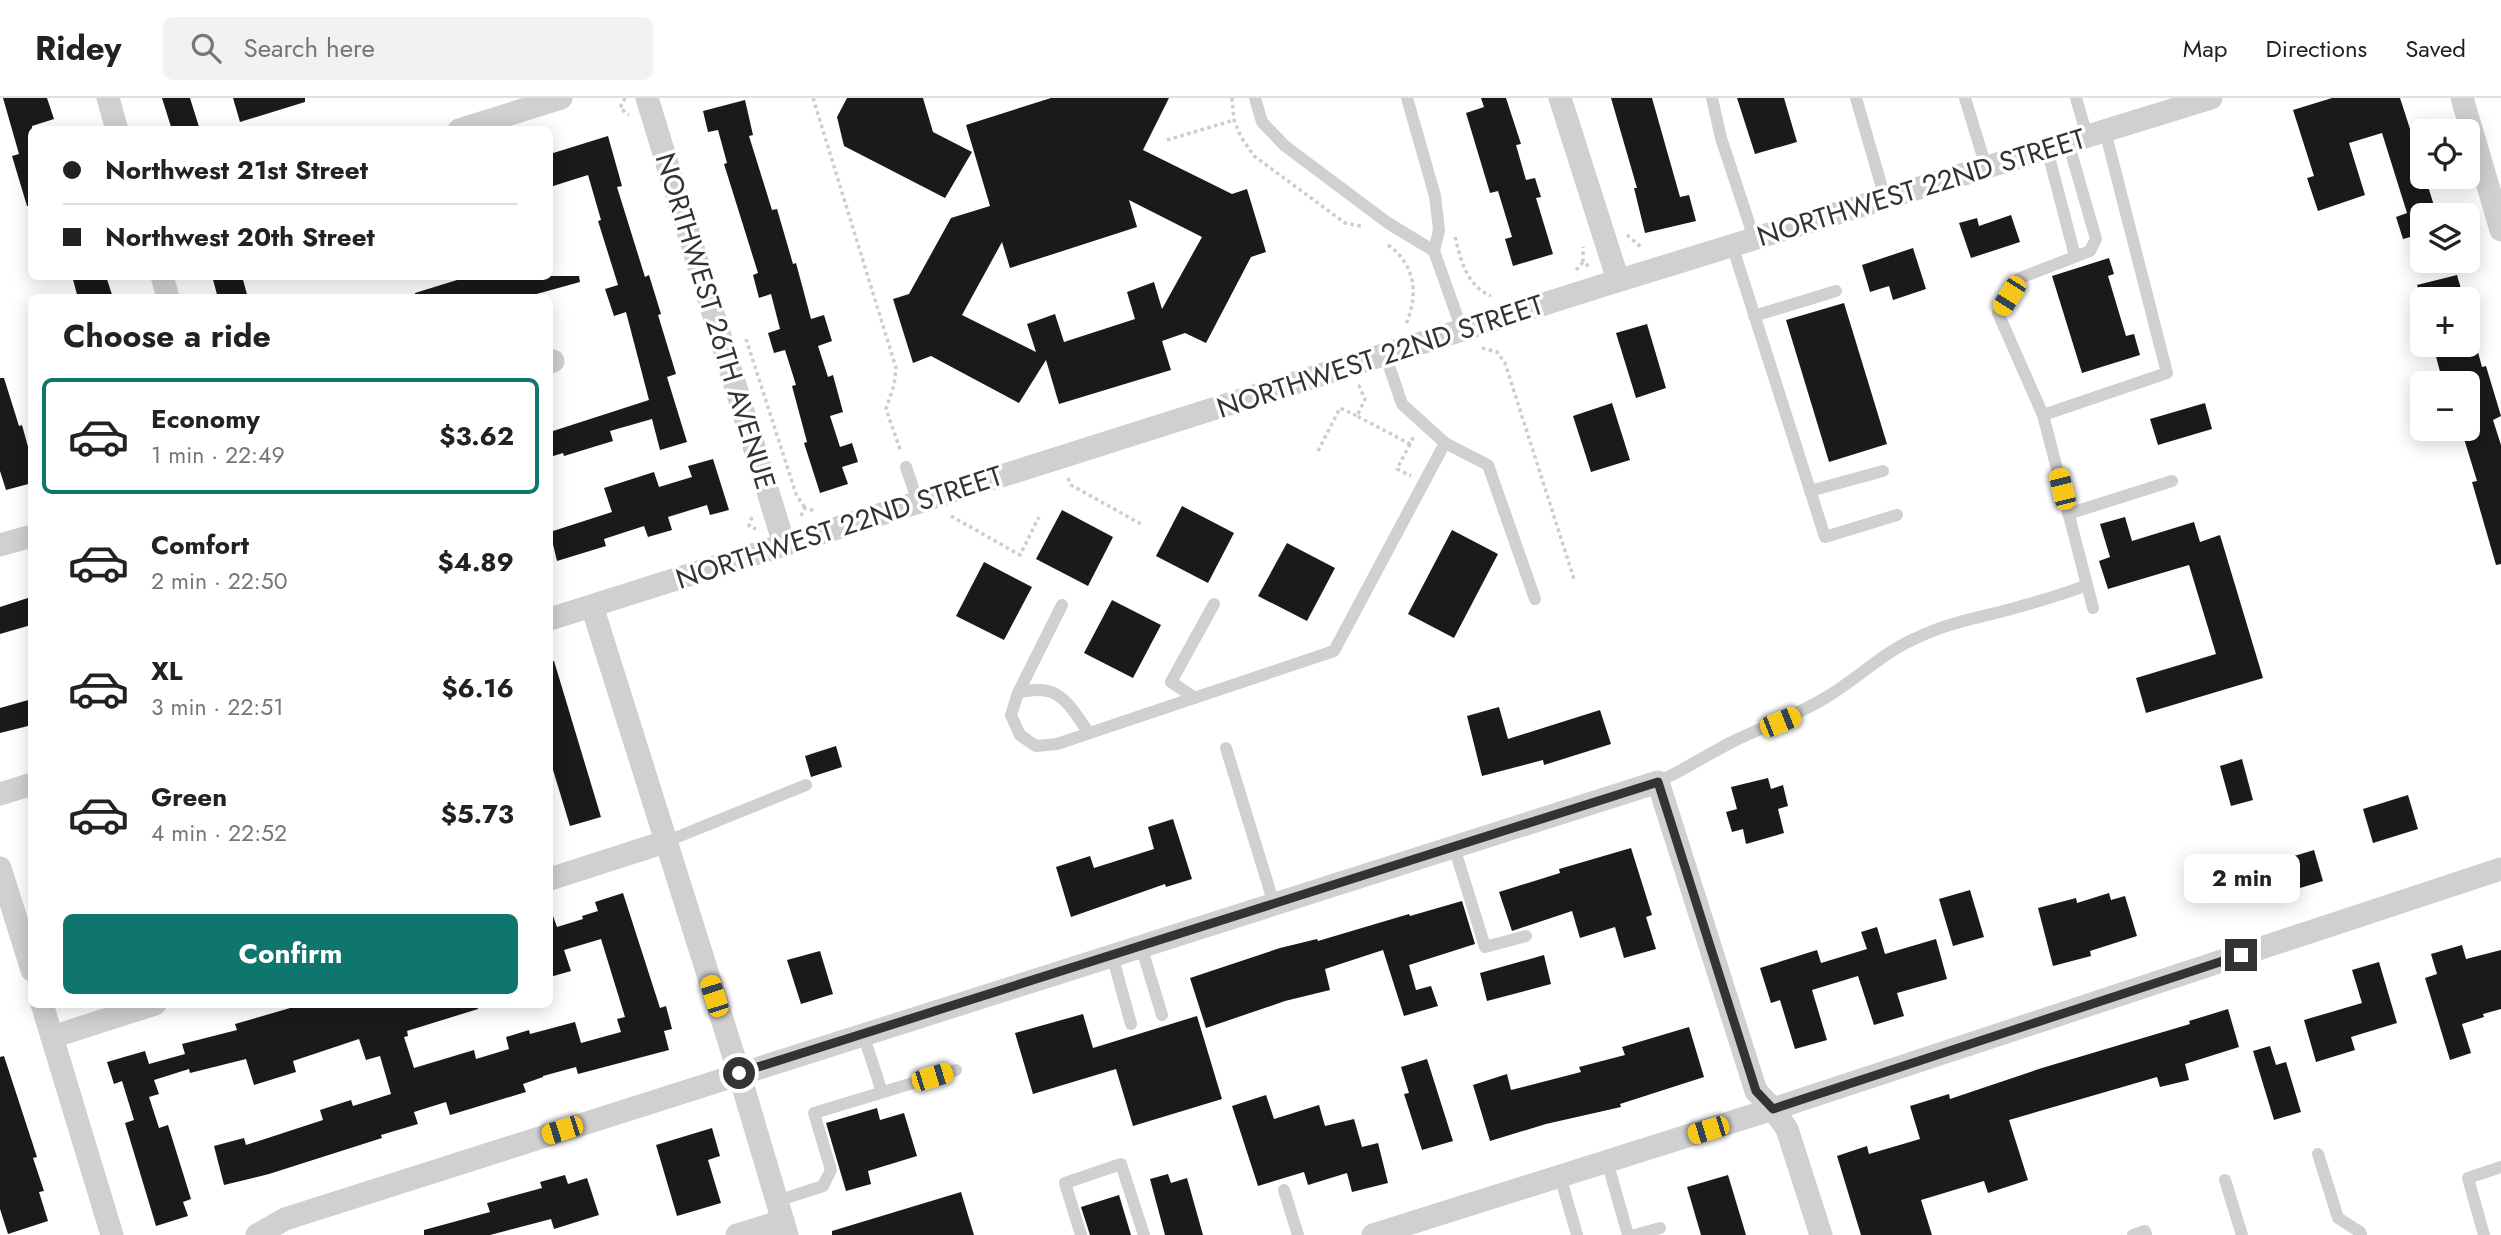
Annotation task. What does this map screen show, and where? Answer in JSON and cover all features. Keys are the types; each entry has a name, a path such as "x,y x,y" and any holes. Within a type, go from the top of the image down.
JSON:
{"street":[{"path":"108,98 116,126"},
{"path":"472,126 561,98"},
{"name":"NORTHWEST 26TH AVENUE","path":"647,98 785,544"},
{"path":"1560,98 1618,280"},
{"name":"NORTHWEST 22ND STREET","path":"553,619 918,502 1388,365 1462,330 2211,98"},
{"path":"2462,98 2501,230"},
{"path":"0,545 28,537"},
{"path":"592,606 739,1073 782,1219 737,1235"},
{"path":"257,1235 285,1219 1658,782 1756,1091 1787,1129 1821,1235"},
{"path":"0,794 28,785"},
{"path":"553,877 665,842"},
{"path":"0,868 28,957"},
{"path":"1373,1235 1773,1109 2501,869"},
{"path":"43,1008 112,1235"},
{"path":"52,1037 143,1008"}],"lane":[{"path":"1255,98 1262,122 1285,146 1388,223 1434,251"},
{"path":"1407,98 1435,196 1439,230 1434,251 1462,330"},
{"path":"1712,98 1743,242 1754,316 1825,537 1897,515"},
{"path":"1856,98 1885,198"},
{"path":"1965,98 1986,167"},
{"path":"2075,256 2076,98"},
{"path":"2077,139 2096,239 2090,251 2020,278 1998,313 2043,415 2093,608"},
{"path":"2043,415 2167,373 2077,139"},
{"path":"1754,316 1836,291"},
{"path":"1388,365 1402,404 1445,443 1488,465 1535,599"},
{"path":"1062,605 1018,693 1011,715 1020,735 1036,746 1057,744 1334,652 1445,443"},
{"path":"906,467 918,502"},
{"path":"1811,491 1883,471"},
{"path":"2068,514 2172,481"},
{"path":"1658,782 1740,738 1800,714 1849,684 1888,653 1911,640 1944,625 2035,603 2087,585"},
{"path":"1195,698 1171,682 1214,604"},
{"path":"1018,693 1037,688 1055,692 1073,710 1089,733"},
{"path":"1226,748 1274,904"},
{"path":"665,842 806,785"},
{"path":"1454,847 1485,947 1526,936"},
{"path":"1141,946 1162,1015"},
{"path":"1112,955 1131,1024"},
{"path":"863,1034 882,1092"},
{"path":"782,1219 823,1186 831,1170 814,1113 956,1070"},
{"path":"2318,1154 2338,1218 2361,1235"},
{"path":"1607,1161 1628,1235"},
{"path":"1081,1235 1065,1183 1121,1164 1144,1235"},
{"path":"2484,1235 2468,1178 2501,1167"},
{"path":"1560,1176 1577,1235"},
{"path":"2225,1181 2242,1235"},
{"path":"1284,1190 1298,1235"},
{"path":"1635,1235 1660,1228"},
{"path":"2133,1235 2145,1231 2146,1235"}],"path":[{"path":"813,98 896,368 887,409 906,467"},
{"path":"1232,98 1234,120 1241,137 1254,156 1345,223 1361,226 1369,231"},
{"path":"1167,140 1234,120"},
{"path":"1385,242 1398,252 1411,273 1413,304 1405,327"},
{"path":"743,328 796,495 806,508"},
{"path":"1498,343 1574,579"},
{"path":"1470,351 1483,347 1502,357"},
{"path":"1346,390 1359,386 1388,365"},
{"path":"1357,416 1364,399 1359,386"},
{"path":"1318,451 1340,408 1409,444"},
{"path":"1422,423 1397,469 1424,483"},
{"path":"1056,482 1069,477 1072,485 1141,524"},
{"path":"940,520 953,515 954,520 1020,555 1039,517"}],"building":[{"path":"3,98 47,98 54,119 28,126 28,206 12,156 19,154"},
{"path":"162,98 190,98 199,126 171,126"},
{"path":"233,98 305,98 305,102 240,122"},
{"path":"847,98 923,98 933,132 972,152 945,198 844,146 837,117"},
{"path":"1051,98 1169,98 1143,150 1232,194 1247,189 1266,252 1251,257 1206,343 1185,333 1162,341 1171,370 1059,404 1046,360 1019,403 931,356 913,363 893,299 909,294 951,218 990,206 966,125","holes":["1129,200 1202,237 1162,309 1154,282 1127,292 1135,319 1064,342 1055,314 1027,324 1036,352 962,315 1002,242 1010,268 1137,227"]},
{"path":"1481,98 1506,98 1521,144 1516,145 1526,180 1535,178 1541,197 1536,198 1553,254 1513,266 1505,239 1512,237 1498,191 1490,193 1466,113 1484,107"},
{"path":"1611,98 1652,98 1680,197 1689,195 1696,221 1645,233 1634,188 1637,188"},
{"path":"1737,98 1784,98 1797,142 1755,154"},
{"path":"2332,98 2400,98 2410,129 2410,189 2429,189 2433,203 2410,203 2410,237 2403,239 2396,217 2407,213 2382,133 2349,143 2365,195 2318,211 2307,178 2314,176 2293,110"},
{"path":"745,100 753,135 749,136 772,210 777,209 793,264 796,263 811,319 824,315 832,341 818,346 828,377 833,375 843,412 830,416 840,447 852,443 858,462 842,467 848,484 820,493 804,443 807,442 792,386 796,385 785,350 774,353 768,333 780,329 771,294 759,298 753,275 758,273 724,164 727,163 718,130 708,132 703,111"},
{"path":"608,136 622,186 617,187 645,277 649,275 661,314 658,315 676,374 667,377 687,442 660,450 652,419 610,431 613,441 564,456 563,453 553,456 553,431 649,400 626,312 614,316 605,289 618,285 598,221 601,220 588,175 553,186 553,153"},
{"path":"2011,215 2020,242 1971,258 1959,223 1977,218 1979,226"},
{"path":"1913,248 1926,289 1893,300 1889,286 1870,292 1862,265"},
{"path":"2109,258 2114,274 2108,276 2126,336 2134,334 2140,355 2082,373 2052,276"},
{"path":"2457,275 2460,287 2418,287"},
{"path":"553,276 579,276 580,282 536,294 415,293 457,280 553,280"},
{"path":"73,280 107,280 112,294 77,294"},
{"path":"213,280 243,280 247,294 217,294"},
{"path":"1844,303 1887,444 1829,462 1786,320"},
{"path":"1647,324 1666,388 1636,398 1616,333"},
{"path":"2436,357 2479,357 2482,367 2486,366 2501,416 2493,420 2501,445 2501,564 2496,565 2472,482 2477,481 2465,441 2480,441 2480,371 2440,371"},
{"path":"0,378 4,378 28,447 28,484 6,490 0,471"},
{"path":"1612,403 1630,460 1591,472 1573,416"},
{"path":"2205,403 2212,429 2158,445 2150,419"},
{"path":"713,459 729,510 710,515 707,505 668,517 672,530 648,537 644,526 604,539 606,546 557,561 553,531 612,512 604,488 654,472 659,487 692,477 688,466"},
{"path":"1182,506 1234,533 1208,583 1156,556"},
{"path":"1062,510 1113,537 1088,586 1036,559"},
{"path":"2125,517 2132,541 2194,522 2200,542 2220,535 2263,678 2146,713 2136,678 2216,654 2189,565 2108,589 2099,561 2110,557 2100,524"},
{"path":"1452,530 1498,554 1454,638 1408,614"},
{"path":"1287,543 1335,568 1307,621 1258,596"},
{"path":"984,562 1032,587 1004,640 956,616"},
{"path":"28,598 28,626 0,634 0,607"},
{"path":"1112,600 1161,625 1133,678 1084,653"},
{"path":"553,661 601,817 570,826 553,770"},
{"path":"28,700 28,726 0,733 0,708"},
{"path":"1499,707 1508,739 1600,710 1611,744 1544,765 1543,760 1482,776 1467,716"},
{"path":"836,746 842,767 811,777 805,756"},
{"path":"2242,759 2253,800 2231,806 2220,766"},
{"path":"1768,778 1771,789 1783,785 1788,806 1778,809 1784,833 1746,844 1743,829 1732,832 1726,812 1737,809 1731,787"},
{"path":"2408,795 2418,829 2373,843 2363,809"},
{"path":"1173,819 1192,879 1166,887 1165,884 1071,917 1056,867 1090,856 1094,868 1154,849 1148,827"},
{"path":"1631,848 1652,915 1646,917 1656,949 1624,958 1615,927 1580,938 1572,911 1512,931 1499,892 1560,873 1559,869"},
{"path":"2314,850 2323,881 2274,896 2264,865"},
{"path":"1970,890 1984,937 1953,946 1939,899"},
{"path":"623,893 660,1008 666,1006 672,1029 664,1031 669,1050 578,1074 576,1067 543,1076 523,1084 526,1092 450,1115 446,1102 414,1112 418,1124 381,1135 382,1138 269,1174 224,1185 214,1146 244,1138 246,1145 323,1120 320,1110 351,1100 353,1106 391,1094 380,1056 366,1060 359,1039 293,1061 296,1072 254,1085 246,1059 190,1073 189,1069 154,1080 159,1094 149,1097 159,1128 168,1125 191,1199 183,1202 188,1216 156,1226 125,1123 134,1120 122,1081 114,1084 107,1062 145,1051 149,1064 185,1054 182,1044 237,1030 235,1024 290,1008 478,1008 407,1031 408,1036 404,1037 414,1068 474,1050 476,1059 509,1049 506,1037 529,1030 530,1034 575,1022 581,1043 621,1032 617,1019 625,1017 601,939 564,950 571,971 553,976 553,916 557,927 583,919 582,916 598,911 595,902"},
{"path":"2109,893 2111,900 2125,896 2137,936 2090,951 2091,956 2053,966 2038,908 2076,898 2077,903"},
{"path":"1462,901 1475,944 1409,965 1416,990 1431,986 1438,1006 1404,1016 1383,950 1325,969 1330,990 1285,1001 1206,1028 1190,978 1280,948 1317,939 1318,941"},
{"path":"1877,927 1885,954 1936,939 1947,979 1897,993 1904,1016 1874,1025 1858,976 1812,990 1827,1040 1795,1049 1780,1000 1771,1003 1760,968 1817,950 1821,963 1867,949 1861,932"},
{"path":"2462,945 2466,959 2501,950 2501,1009 2462,1024 2471,1053 2450,1060 2425,978 2437,974 2431,954"},
{"path":"820,951 833,994 801,1004 787,960"},
{"path":"1544,955 1551,984 1487,1001 1480,973"},
{"path":"2379,962 2397,1023 2351,1037 2355,1050 2316,1062 2304,1020 2362,1003 2352,970"},
{"path":"2228,1009 2239,1047 2185,1064 2189,1080 2160,1087 2157,1077 2009,1120 2028,1180 1988,1193 1984,1181 1921,1200 1932,1235 1861,1235 1837,1156 1867,1146 1869,1154 1920,1139 1910,1106 1949,1094 1950,1099 2042,1068 2190,1024 2189,1021"},
{"path":"1083,1014 1093,1048 1197,1016 1222,1099 1133,1126 1116,1069 1033,1094 1015,1033"},
{"path":"1689,1027 1704,1077 1620,1104 1621,1107 1546,1124 1490,1141 1473,1085 1507,1074 1511,1090 1581,1072 1579,1067 1625,1055 1622,1047"},
{"path":"2270,1046 2276,1065 2286,1062 2301,1112 2274,1120 2253,1051"},
{"path":"4,1056 37,1157 33,1158 44,1191 39,1192 48,1221 8,1234 0,1209 0,1057"},
{"path":"1427,1059 1453,1141 1422,1150 1404,1094 1409,1093 1401,1067"},
{"path":"1266,1095 1274,1119 1319,1105 1325,1126 1354,1119 1362,1147 1378,1143 1388,1183 1352,1192 1347,1173 1308,1185 1304,1172 1258,1186 1232,1106"},
{"path":"877,1108 880,1120 904,1113 917,1156 868,1171 871,1184 846,1191 826,1123"},
{"path":"712,1128 720,1156 708,1160 721,1203 677,1216 656,1145"},
{"path":"1168,1174 1171,1183 1187,1178 1203,1235 1165,1235 1150,1179"},
{"path":"565,1175 568,1184 587,1178 599,1215 554,1229 551,1219 490,1235 424,1235 424,1230 490,1212 487,1203 542,1188 540,1182"},
{"path":"1728,1175 1746,1235 1701,1235 1687,1187"},
{"path":"961,1192 974,1235 832,1235 832,1231"},
{"path":"1119,1195 1131,1235 1090,1235 1081,1207"}],"route":[{"path":"739,1073 1658,782 1756,1091 1773,1109 2241,955"}]}
